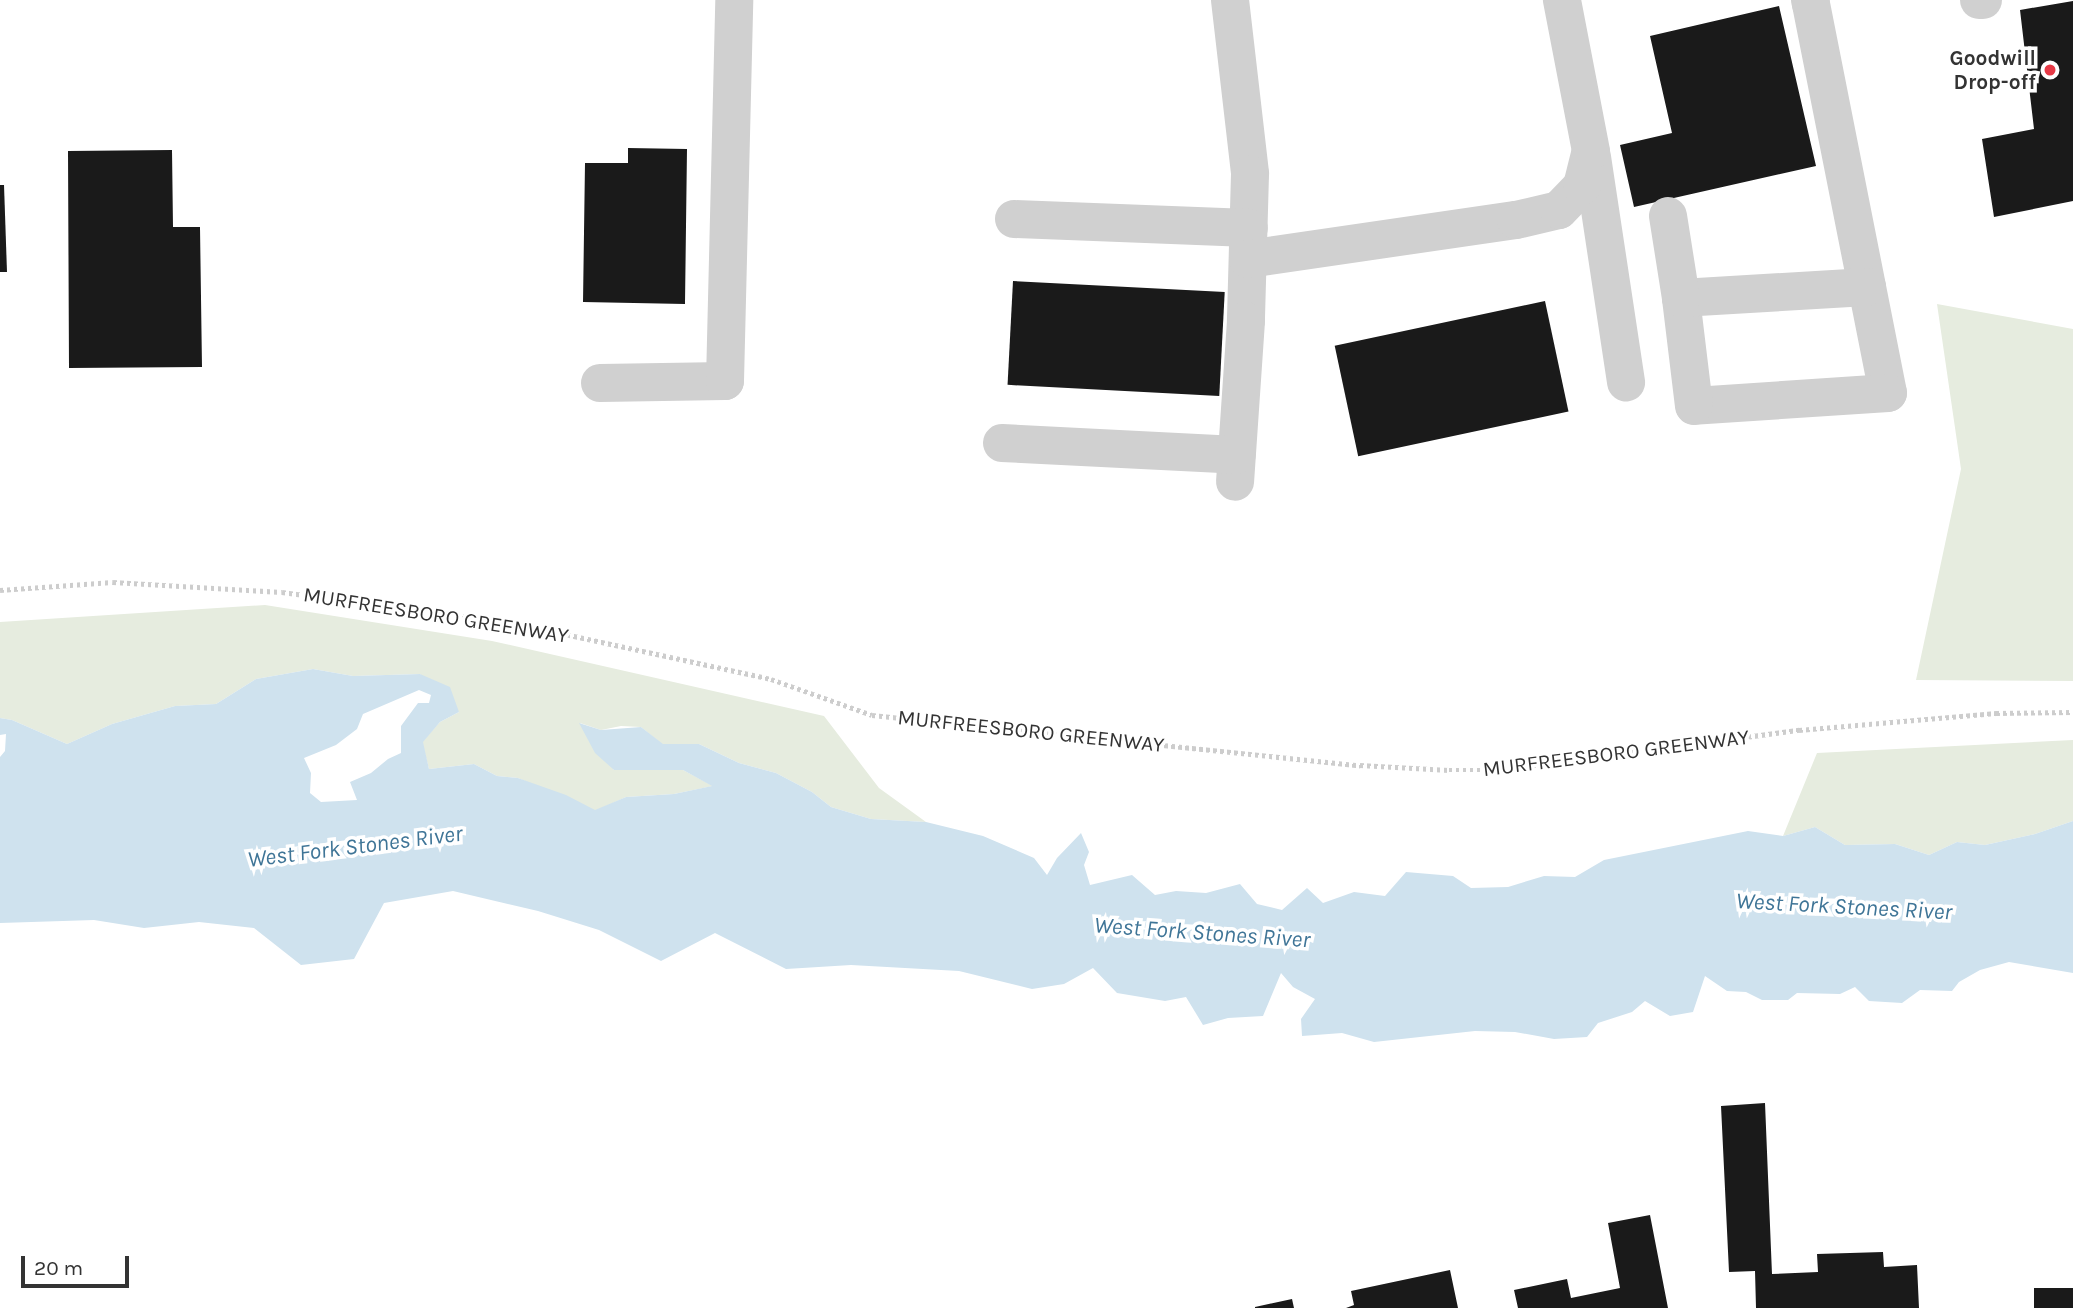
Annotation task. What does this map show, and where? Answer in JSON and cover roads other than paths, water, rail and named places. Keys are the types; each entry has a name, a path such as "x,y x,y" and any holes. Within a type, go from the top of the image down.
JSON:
{"lane":[{"path":"600,383 725,381 734,0"},
{"path":"1002,443 1236,468 1250,174 1230,0"},
{"path":"1562,0 1591,151 1626,383"},
{"path":"1668,216 1694,406 1888,393 1810,0"},
{"path":"1014,219 1248,244 1516,220 1559,209 1582,186 1591,151"},
{"path":"1681,298 1867,287"}],"water":[{"name":"West Fork Stones River","path":"313,669 353,676 420,674 450,687 459,712 440,722 423,742 429,769 474,764 497,776 518,778 566,795 595,810 626,797 674,794 712,786 683,770 614,770 595,753 579,723 601,730 641,727 663,744 699,744 739,763 776,773 812,792 831,807 871,819 926,822 983,836 1034,858 1047,875 1057,858 1081,833 1089,852 1084,865 1090,885 1132,875 1155,895 1176,891 1206,893 1240,884 1257,904 1282,910 1307,888 1323,903 1354,892 1385,896 1406,872 1453,876 1471,888 1508,887 1544,876 1575,877 1604,860 1748,831 1783,836 1815,827 1845,845 1895,844 1929,855 1957,842 1985,845 2035,834 2073,821 2073,973 2009,962 1980,970 1959,982 1952,991 1920,990 1902,1003 1869,1001 1855,987 1840,994 1797,993 1788,1000 1762,1000 1746,992 1727,991 1705,976 1693,1012 1670,1016 1645,1001 1632,1012 1598,1023 1587,1037 1554,1039 1515,1032 1475,1031 1374,1042 1342,1033 1302,1036 1301,1019 1315,999 1293,987 1281,973 1263,1016 1228,1018 1203,1025 1186,997 1165,1001 1117,993 1093,968 1064,984 1032,989 959,971 851,965 786,969 715,933 661,961 599,930 538,911 453,891 384,903 354,959 301,965 254,928 199,922 144,928 94,920 0,923 0,757 5,751 6,734 0,735 0,718 12,720 67,744 112,724 175,706 216,704 256,679","holes":["419,690 431,695 429,703 418,703 401,726 401,753 388,759 371,773 350,782 357,800 321,802 310,793 311,773 304,758 336,745 357,729 363,714"]}],"place":[{"name":"Goodwill Drop-off","path":"2050,70"}]}
